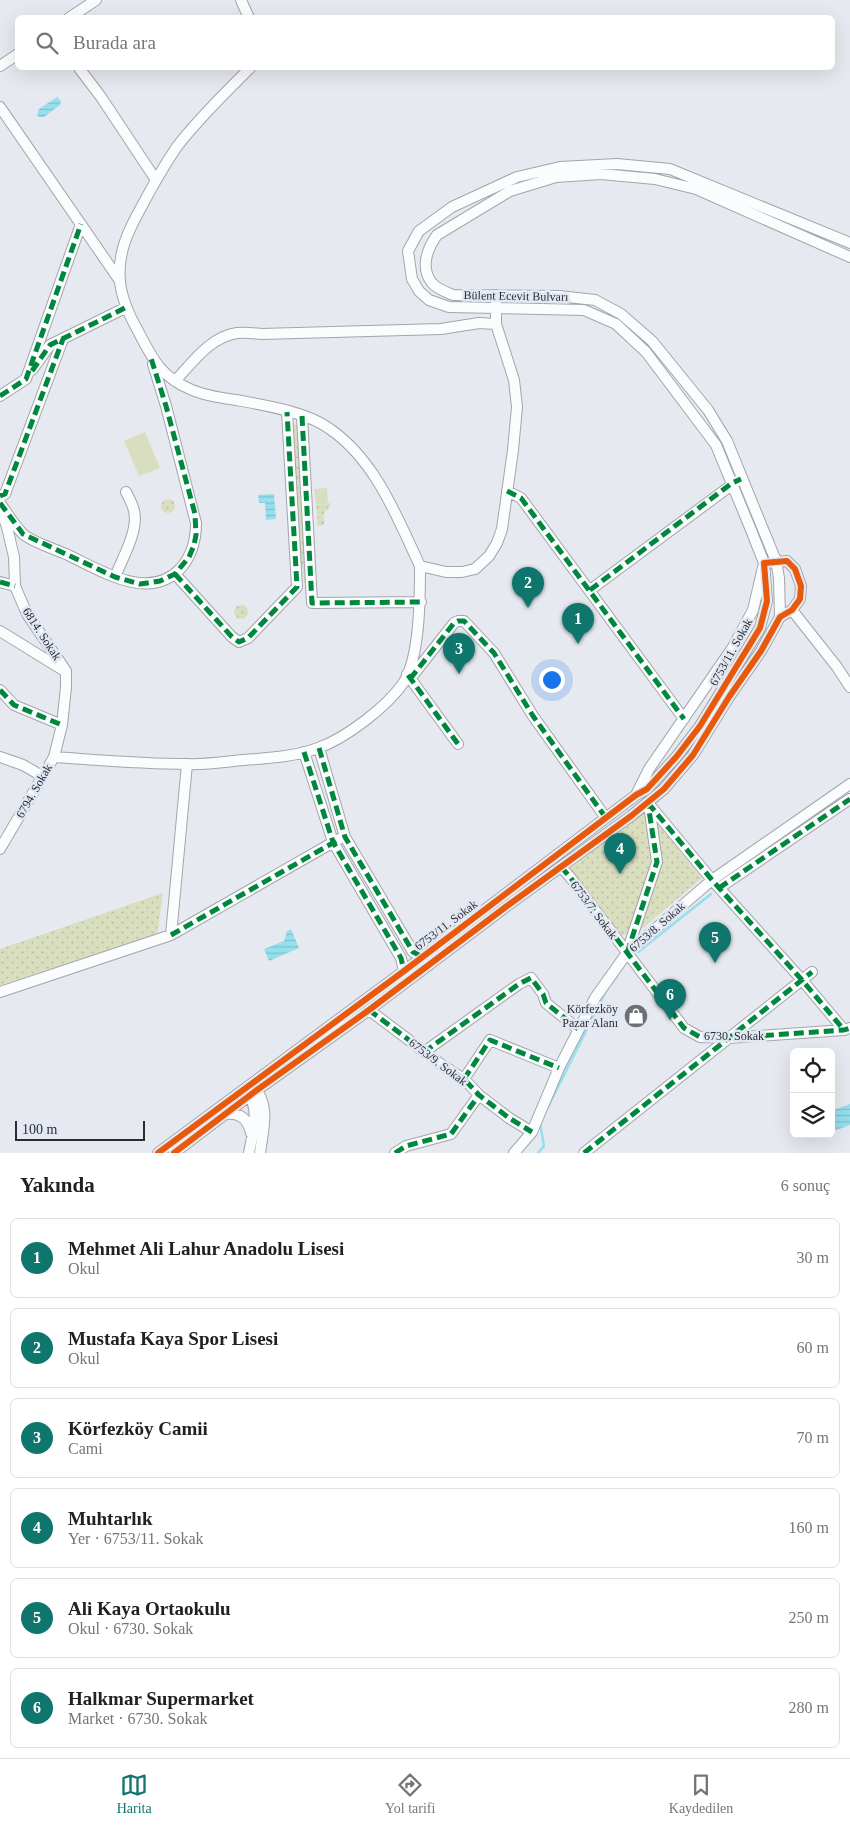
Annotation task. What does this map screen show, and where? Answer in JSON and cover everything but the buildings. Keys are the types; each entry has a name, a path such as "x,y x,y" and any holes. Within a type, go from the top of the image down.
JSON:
{"street":[{"path":"74,15 96,0"},
{"path":"241,0 248,15"},
{"path":"0,66 15,56"},
{"path":"80,70 156,180"},
{"path":"0,503 23,534 115,576 140,584 160,582 175,574 189,557 196,535 194,514 166,406 150,356 126,308 120,281 123,242 156,180 177,147 219,99 248,70"},
{"path":"0,107 120,281"},
{"name":"Bülent Ecevit Bulvarı","path":"737,481 716,445 646,352 616,324 584,310 449,307 429,300 419,292 412,279 408,251 419,231 452,207 517,177 560,167 617,164 670,169 850,243"},
{"name":"Bülent Ecevit Bulvarı","path":"764,563 726,441 708,410 652,341 621,314 595,300 559,296 453,295 432,283 426,269 426,255 437,235 510,192 556,177 601,174 655,179 696,189 850,256"},
{"path":"26,379 81,224"},
{"path":"420,566 446,572 462,572 475,569 489,556 497,544 502,529 517,407 514,380 496,324 496,295"},
{"path":"0,396 26,379 50,345 126,308"},
{"path":"175,381 210,344 222,337 238,333 441,329 479,323 496,324"},
{"path":"0,496 5,494 63,339"},
{"path":"150,356 163,373 175,381 205,395 266,406 302,416 328,427 356,452 389,500 420,566 421,602 409,676 458,744"},
{"path":"175,574 232,637 239,642 248,638 297,587 288,412"},
{"path":"302,416 312,603 421,602"},
{"path":"590,590 737,481"},
{"name":"Bülent Ecevit Bulvarı","path":"737,481 744,481 776,561 780,578 780,617"},
{"path":"507,491 521,498 684,719"},
{"path":"115,576 132,535 135,521 134,510 126,492"},
{"name":"6814. Sokak","path":"0,508 5,539 14,557 15,586 27,614 66,672"},
{"path":"636,795 649,769 733,647 753,610 764,563 786,561 795,569 801,586 800,599 792,610 780,617"},
{"name":"6753/11. Sokak","path":"158,1153 250,1090 636,795 647,789 677,756 700,726 760,628 767,601 764,563"},
{"path":"0,582 15,586"},
{"path":"792,610 837,667 850,687"},
{"name":"6753/11. Sokak","path":"174,1153 226,1114 250,1090 273,1079 369,1010 648,803 664,789 693,755 729,698 762,651 780,617"},
{"path":"54,757 188,764 272,758 319,748 348,732 371,716 391,697 454,623 464,621 494,653 533,716 606,818"},
{"path":"0,631 66,672"},
{"name":"6794. Sokak","path":"0,849 54,757 62,725 66,672"},
{"path":"0,690 14,705 62,725"},
{"path":"319,748 345,838 414,952 423,957"},
{"path":"304,752 333,842 401,958 404,972"},
{"path":"0,757 23,765 42,776"},
{"path":"171,935 188,764"},
{"name":"6753/8. Sokak","path":"514,1153 532,1132 559,1068 594,998 627,953 712,880 850,784"},
{"path":"719,888 850,799"},
{"path":"648,803 719,888 847,1029"},
{"path":"627,953 657,862 648,803"},
{"path":"0,992 171,935 333,842 345,838"},
{"name":"6753/7. Sokak","path":"561,867 627,953"},
{"name":"6730. Sokak","path":"627,953 684,1028 700,1037 729,1038 847,1029"},
{"path":"584,1153 812,972"},
{"path":"424,1052 519,984 531,978 543,994 546,1004 578,1029"},
{"name":"6753/9. Sokak","path":"369,1010 424,1052 464,1079 479,1095 509,1118 532,1132"},
{"path":"464,1079 490,1040 559,1068"},
{"path":"260,1153 266,1094 273,1079"},
{"path":"250,1090 261,1096 265,1107"},
{"path":"249,1153 254,1128 254,1109 250,1090"},
{"path":"395,1153 406,1146 451,1134 479,1095"},
{"path":"226,1114 237,1113 241,1115 249,1126 252,1137"}],"green space":[{"path":"292,423 297,425 307,583 304,583 303,568 301,568"},
{"path":"145,432 160,468 139,476 124,441"},
{"path":"327,488 328,504 316,505 314,489"},
{"path":"165,499 171,499 175,506 171,513 165,513 161,509 161,503"},
{"path":"328,502 331,505 324,513 324,525 318,526 316,505 328,504"},
{"path":"238,605 244,605 248,612 244,619 238,619 234,615 234,609"},
{"path":"646,810 702,878 643,928 618,937 569,869"},
{"path":"163,893 157,935 0,985 0,949"}],"water":[{"path":"57,97 61,101 60,105 44,117 37,115 39,109"},
{"path":"274,494 276,519 266,520 265,503 259,503 258,495"},
{"path":"291,929 299,948 269,961 264,949 284,941 287,931"},
{"path":"850,1104 850,1125 835,1131 835,1110"}],"waterway":[{"path":"638,952 711,894"},
{"path":"611,984 617,976"},
{"path":"548,1107 607,989"},
{"path":"538,1153 544,1146 540,1123"}],"marked path":[{"path":"0,396 26,379 81,224"},
{"path":"32,371 50,345 125,308"},
{"path":"0,496 5,494 63,339"},
{"path":"0,503 23,534 115,577 140,584 160,581 175,574 189,557 194,545 196,535 195,514 166,406 150,355"},
{"path":"175,574 232,637 239,642 248,638 297,587 287,412"},
{"path":"302,416 312,603 421,602"},
{"path":"590,590 732,483 741,479"},
{"path":"507,491 521,498 684,719"},
{"path":"0,582 15,586"},
{"path":"410,679 454,623 464,621 494,653 533,716 606,818"},
{"path":"408,675 458,744"},
{"path":"0,690 14,705 62,725"},
{"path":"319,748 345,837 413,952 423,957"},
{"path":"304,752 333,842 401,958 404,971"},
{"path":"719,888 850,799"},
{"path":"648,803 712,880 802,980 844,1030"},
{"path":"627,953 657,862 648,804"},
{"path":"171,935 338,840"},
{"path":"561,867 684,1028 700,1037 729,1038 850,1028"},
{"path":"584,1153 812,972"},
{"path":"424,1052 519,984 531,978 543,994 546,1003 578,1029"},
{"path":"369,1010 442,1065 464,1079 479,1095 509,1118 532,1132"},
{"path":"464,1079 490,1040 559,1068"},
{"path":"395,1153 406,1146 451,1134 479,1095"}],"cycle path":[{"path":"158,1153 404,971 636,795 647,789 677,756 700,726 760,628 767,601 764,563 787,561 795,569 801,586 800,599 792,610 780,617 761,651 729,697 693,755 664,789 631,816 174,1153"}],"place":[{"name":"Mustafa Kaya Spor Lisesi","path":"528,608"},
{"name":"Mehmet Ali Lahur Anadolu Lisesi","path":"578,644"},
{"name":"Körfezköy Camii","path":"459,674"},
{"name":"Muhtarlık","path":"620,874"},
{"name":"Ali Kaya Ortaokulu","path":"715,963"},
{"name":"Körfezköy Pazar Alanı","path":"636,1016"},
{"name":"Halkmar Supermarket","path":"670,1020"}]}
